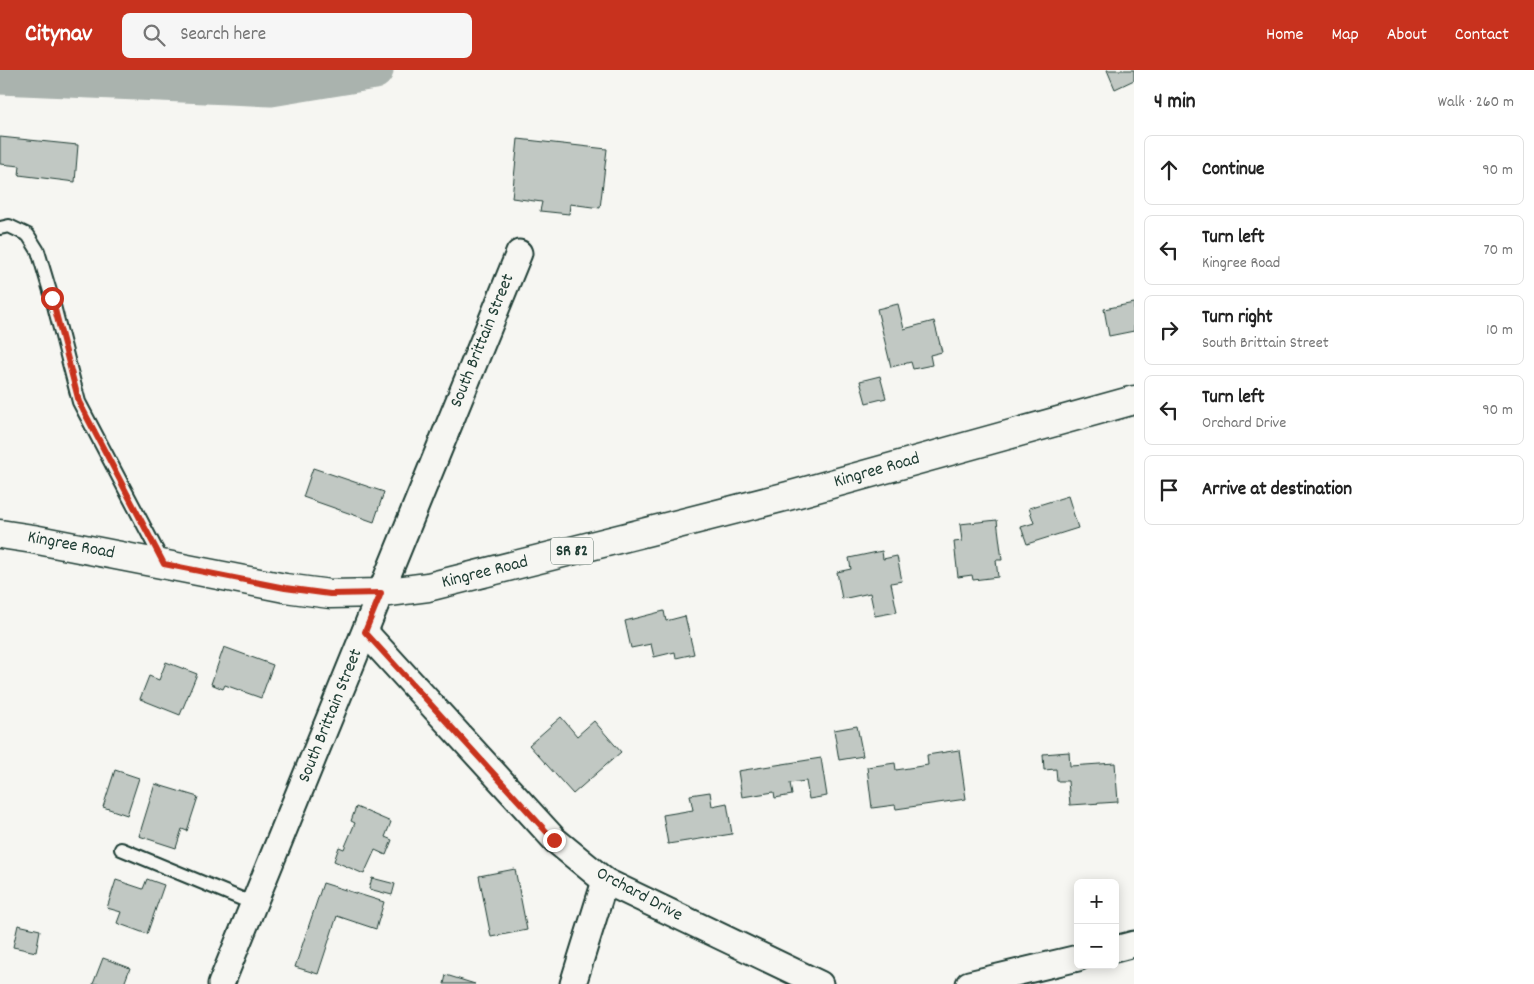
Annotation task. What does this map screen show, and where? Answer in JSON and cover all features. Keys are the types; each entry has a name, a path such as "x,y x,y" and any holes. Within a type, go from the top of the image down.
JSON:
{"main road":[{"name":"Kingree Road","path":"0,534 285,588 321,593 381,593 428,587 788,496 1134,400"}],"street":[{"name":"South Brittain Street","path":"221,984 519,253"},
{"name":"Orchard Drive","path":"365,632 554,840 605,881 820,984"},
{"path":"573,984 605,881"},
{"path":"1119,948 1134,944"},
{"path":"969,984 1074,959"}],"lane":[{"path":"0,228 10,226 28,235 38,251 79,402 164,564"},
{"path":"121,849 254,904"}],"building":[{"path":"1107,70 1134,70 1134,80 1115,89"},
{"path":"0,137 78,145 75,182 19,175 20,166 0,164"},
{"path":"518,139 607,149 600,208 570,204 569,214 540,211 542,202 512,198"},
{"path":"1134,303 1134,331 1109,336 1104,309"},
{"path":"898,304 904,329 934,321 942,352 930,355 932,365 913,369 911,362 891,367 877,309"},
{"path":"880,376 886,398 866,403 860,381"},
{"path":"313,468 384,492 374,522 303,497"},
{"path":"1068,496 1078,528 1027,544 1021,527 1034,523 1029,508"},
{"path":"997,520 1002,560 996,560 998,577 973,580 972,575 958,577 954,542 962,541 960,524"},
{"path":"882,551 883,559 897,556 902,581 891,583 897,612 875,616 870,593 842,599 837,572 851,569 849,558"},
{"path":"664,611 666,621 685,616 694,654 676,658 675,652 654,657 651,644 631,648 625,621"},
{"path":"224,647 273,665 261,698 225,685 223,689 211,684"},
{"path":"166,662 197,674 180,715 140,699 149,676 159,680"},
{"path":"561,717 577,736 594,721 621,752 573,794 529,745"},
{"path":"857,726 863,756 839,760 834,730"},
{"path":"959,750 966,799 896,809 895,805 872,808 867,767 895,763 896,770 928,765 927,755"},
{"path":"1069,752 1070,766 1115,763 1118,802 1070,805 1068,781 1057,781 1056,769 1044,770 1043,754"},
{"path":"821,758 827,796 809,799 806,781 790,783 792,795 775,798 774,792 742,797 738,771"},
{"path":"115,770 139,778 127,815 103,807"},
{"path":"155,784 198,797 187,831 182,829 176,848 139,836"},
{"path":"710,792 712,806 727,803 732,834 668,844 663,815 693,810 690,795"},
{"path":"356,807 391,822 385,837 392,840 386,855 375,850 364,874 334,861 339,847 344,849 355,823 351,821"},
{"path":"515,869 527,930 491,937 479,876"},
{"path":"372,878 395,884 392,895 369,889"},
{"path":"147,879 164,885 147,934 117,923 121,912 107,908 116,880 143,889"},
{"path":"323,883 384,902 376,929 337,916 318,974 295,967"},
{"path":"18,925 40,930 36,952 13,947"},
{"path":"103,958 130,968 124,984 93,984"},
{"path":"446,975 475,984 444,984"}],"waterway":[{"path":"0,75 271,87 374,70"}],"route":[{"path":"52,298 79,402 164,564 285,588 330,594 381,593 365,632 554,840"}]}
